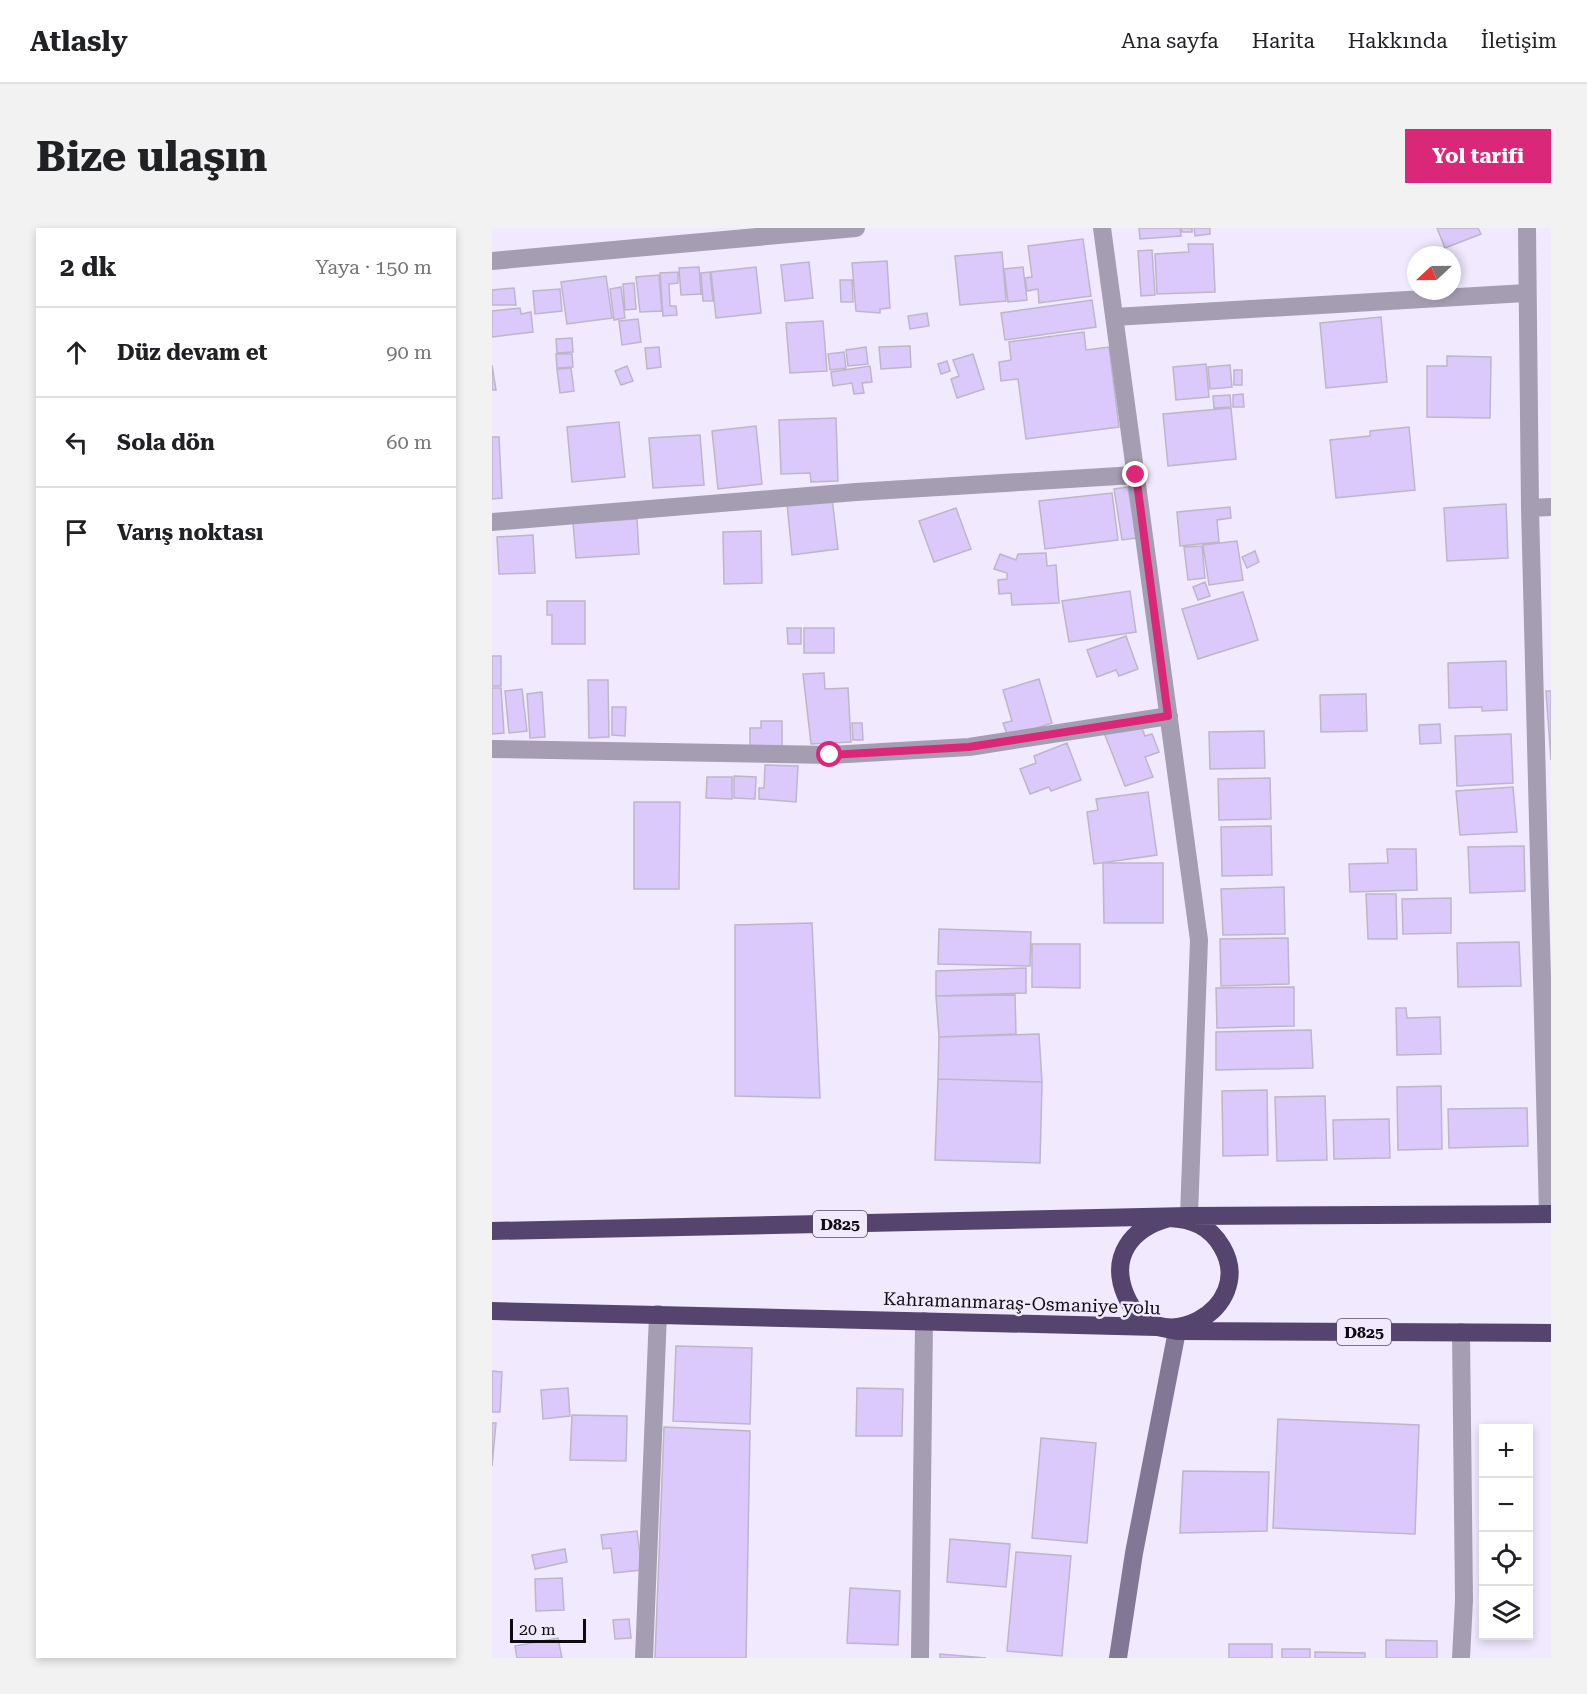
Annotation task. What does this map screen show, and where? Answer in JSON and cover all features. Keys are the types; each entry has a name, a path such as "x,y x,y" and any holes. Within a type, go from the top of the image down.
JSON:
{"highway":[{"name":"D825","path":"492,1230 1189,1216 1550,1214"},
{"path":"1169,1218 1187,1219 1203,1226 1216,1237 1225,1253 1228,1279 1220,1303 1207,1316 1192,1324 1157,1327 1141,1316 1128,1302 1121,1285 1120,1266 1125,1248 1136,1233 1151,1223 1169,1218"},
{"name":"Kahramanmaraş-Osmaniye yolu","path":"492,1311 1157,1327 1177,1331 1551,1333"}],"street":[{"path":"492,261 856,228"},
{"path":"1102,228 1199,939 1189,1216"},
{"path":"1527,228 1530,508 1550,1214"},
{"path":"1114,317 1527,293"},
{"path":"492,522 856,492 1136,475"},
{"path":"1530,508 1551,507"},
{"path":"492,748 830,755 969,747 1168,716"},
{"path":"644,1658 658,1314"},
{"path":"920,1658 924,1321"},
{"path":"1118,1658 1134,1553 1177,1331"},
{"path":"1461,1332 1464,1600 1461,1658"}],"building":[{"path":"1139,228 1180,228 1181,236 1140,239"},
{"path":"1181,228 1192,228 1192,232 1182,232"},
{"path":"1194,228 1210,228 1210,234 1195,236"},
{"path":"1437,228 1478,228 1481,234 1450,246 1444,246"},
{"path":"1083,239 1091,296 1039,303 1038,289 1027,291 1025,278 1032,277 1028,246"},
{"path":"1188,244 1213,244 1215,292 1157,294 1155,254 1189,252"},
{"path":"1152,250 1155,295 1141,296 1138,251"},
{"path":"1002,252 1006,301 960,305 955,256"},
{"path":"887,261 890,308 880,309 880,313 856,311 852,263"},
{"path":"809,262 813,298 785,301 781,265"},
{"path":"699,267 701,294 681,295 679,268"},
{"path":"756,267 761,313 716,318 711,272"},
{"path":"1023,267 1027,300 1008,302 1004,269"},
{"path":"678,272 678,283 669,284 670,306 676,306 677,315 663,316 660,273"},
{"path":"710,272 713,301 703,301 701,273"},
{"path":"659,275 662,311 640,312 636,277"},
{"path":"606,276 612,318 567,324 561,282"},
{"path":"840,280 852,280 853,302 841,302"},
{"path":"634,283 636,309 625,310 623,284"},
{"path":"621,287 625,318 614,320 610,289"},
{"path":"514,288 516,305 492,305 492,290"},
{"path":"560,289 562,311 535,314 533,291"},
{"path":"1092,300 1096,327 1005,340 1001,313"},
{"path":"520,308 521,314 531,312 533,332 492,337 492,311"},
{"path":"927,313 929,326 910,329 908,316"},
{"path":"1381,317 1387,382 1326,388 1320,323"},
{"path":"638,319 641,342 622,345 619,321"},
{"path":"823,321 827,371 790,373 786,323"},
{"path":"1084,332 1086,350 1109,347 1119,427 1026,439 1018,379 1001,381 999,362 1011,360 1009,342"},
{"path":"572,338 573,352 557,353 556,339"},
{"path":"910,346 911,367 881,369 879,347"},
{"path":"659,347 661,367 647,369 645,348"},
{"path":"866,347 868,364 848,366 846,350"},
{"path":"844,352 846,368 830,370 828,354"},
{"path":"556,354 572,354 573,367 557,368"},
{"path":"973,354 984,389 957,398 951,379 959,376 953,360"},
{"path":"1447,356 1491,357 1490,418 1427,417 1427,366 1447,366"},
{"path":"947,361 950,371 941,374 938,364"},
{"path":"1206,364 1209,397 1176,400 1173,367"},
{"path":"492,365 496,390 492,390"},
{"path":"1230,365 1232,387 1210,389 1208,367"},
{"path":"627,366 633,381 621,385 615,371"},
{"path":"870,366 872,382 862,383 864,393 854,394 852,383 833,386 831,372"},
{"path":"571,368 574,391 560,393 557,369"},
{"path":"1234,370 1242,370 1242,385 1234,385"},
{"path":"1243,394 1244,407 1233,407 1233,395"},
{"path":"1230,395 1231,407 1214,408 1213,396"},
{"path":"1231,408 1236,459 1168,466 1163,414"},
{"path":"836,418 838,481 811,482 810,473 781,474 779,420"},
{"path":"619,422 625,477 572,482 567,427"},
{"path":"756,426 762,484 718,489 712,431"},
{"path":"1409,427 1415,490 1336,498 1330,440 1370,436 1370,431"},
{"path":"700,435 704,485 653,488 649,438"},
{"path":"492,437 499,437 502,498 492,499"},
{"path":"1128,487 1136,538 1122,540 1114,489"},
{"path":"1112,493 1118,540 1045,549 1039,501"},
{"path":"832,498 838,549 792,555 787,503"},
{"path":"1506,504 1508,558 1447,561 1444,508"},
{"path":"1230,507 1231,518 1217,520 1219,542 1180,546 1177,512"},
{"path":"956,508 971,549 934,562 919,521"},
{"path":"637,519 639,554 576,558 573,523"},
{"path":"761,531 762,583 724,584 723,532"},
{"path":"533,535 535,573 499,574 497,537"},
{"path":"1237,541 1243,580 1209,585 1203,545"},
{"path":"1202,546 1205,578 1188,580 1184,547"},
{"path":"1255,551 1259,562 1247,568 1242,557"},
{"path":"1046,553 1047,566 1056,565 1059,603 1012,605 1011,593 999,594 998,580 1007,579 1007,573 994,569 1000,554 1016,560 1018,554"},
{"path":"1205,582 1210,596 1198,600 1193,587"},
{"path":"1130,591 1136,632 1069,642 1062,601"},
{"path":"1243,592 1258,640 1198,659 1182,609"},
{"path":"547,601 585,601 585,644 552,644 552,615 547,615"},
{"path":"787,628 801,628 801,644 788,644"},
{"path":"804,628 834,628 834,653 804,653"},
{"path":"1126,636 1138,669 1119,676 1116,670 1097,677 1087,650"},
{"path":"492,656 501,656 501,686 492,686"},
{"path":"1506,661 1507,710 1482,711 1482,707 1449,708 1448,663"},
{"path":"824,673 825,689 848,688 851,742 811,744 803,674"},
{"path":"1039,679 1052,723 1008,737 1003,723 1012,721 1003,690"},
{"path":"588,680 608,680 609,737 589,738"},
{"path":"492,688 501,688 504,733 492,734"},
{"path":"522,689 527,731 509,733 505,691"},
{"path":"1546,691 1551,691 1551,760"},
{"path":"542,692 545,737 530,738 527,694"},
{"path":"1366,694 1367,731 1321,732 1320,695"},
{"path":"612,707 626,707 625,736 612,735"},
{"path":"761,721 782,721 782,750 750,750 750,728 761,728"},
{"path":"852,723 862,723 863,740 853,740"},
{"path":"1140,723 1145,736 1152,734 1159,752 1145,757 1153,777 1125,786 1103,730"},
{"path":"1440,724 1441,743 1420,744 1419,725"},
{"path":"1264,731 1265,768 1210,769 1209,732"},
{"path":"1511,734 1513,783 1457,786 1455,736"},
{"path":"1067,743 1081,780 1051,791 1049,787 1030,794 1020,769 1036,763 1034,756"},
{"path":"765,765 798,766 796,802 759,799 759,788 764,788"},
{"path":"734,776 756,777 755,799 734,798"},
{"path":"707,777 732,777 732,799 706,798"},
{"path":"1270,778 1271,819 1219,820 1218,779"},
{"path":"1513,787 1517,832 1460,835 1456,791"},
{"path":"1148,792 1157,855 1094,864 1087,812 1098,810 1096,799"},
{"path":"634,802 680,802 679,889 634,889"},
{"path":"1271,826 1272,875 1222,876 1221,827"},
{"path":"1524,846 1525,891 1470,893 1468,847"},
{"path":"1387,849 1416,849 1417,890 1350,892 1349,864 1388,863"},
{"path":"1103,863 1163,863 1163,923 1104,923"},
{"path":"1284,887 1285,934 1223,935 1221,889"},
{"path":"1366,894 1396,894 1397,939 1368,939"},
{"path":"1451,898 1451,933 1403,934 1402,899"},
{"path":"812,923 820,1098 735,1096 735,925"},
{"path":"939,929 1031,932 1030,966 938,964"},
{"path":"1288,938 1289,984 1221,986 1220,939"},
{"path":"1519,942 1521,986 1458,987 1457,943"},
{"path":"1032,944 1080,944 1080,988 1032,987"},
{"path":"1026,968 1026,993 936,996 936,971"},
{"path":"1294,987 1294,1026 1217,1028 1216,988"},
{"path":"1015,995 1016,1034 939,1037 936,996"},
{"path":"1396,1008 1406,1008 1407,1018 1440,1017 1441,1054 1397,1055"},
{"path":"1311,1030 1313,1068 1216,1070 1216,1032"},
{"path":"1039,1034 1042,1082 938,1079 939,1037"},
{"path":"938,1079 1042,1082 1040,1163 935,1160"},
{"path":"1441,1086 1442,1149 1398,1150 1397,1087"},
{"path":"1267,1090 1268,1155 1223,1156 1222,1091"},
{"path":"1325,1096 1327,1160 1277,1161 1275,1097"},
{"path":"1527,1108 1528,1146 1449,1148 1448,1109"},
{"path":"1389,1119 1390,1158 1334,1159 1333,1120"},
{"path":"676,1346 752,1348 750,1424 673,1421"},
{"path":"492,1371 502,1372 500,1412 492,1412"},
{"path":"568,1388 570,1416 543,1419 541,1390"},
{"path":"857,1388 903,1389 902,1436 856,1436"},
{"path":"572,1415 627,1416 626,1461 570,1460"},
{"path":"1278,1419 1419,1425 1415,1534 1273,1528"},
{"path":"492,1423 496,1423 492,1466"},
{"path":"664,1427 750,1431 746,1658 655,1658"},
{"path":"1041,1438 1096,1443 1087,1543 1032,1538"},
{"path":"1183,1471 1269,1472 1267,1531 1180,1533"},
{"path":"637,1531 642,1570 614,1573 611,1548 603,1549 601,1535"},
{"path":"950,1539 1010,1544 1006,1587 947,1582"},
{"path":"565,1549 567,1562 535,1569 532,1555"},
{"path":"1016,1552 1071,1556 1062,1656 1007,1651"},
{"path":"562,1578 564,1610 536,1611 535,1579"},
{"path":"850,1588 900,1591 898,1645 847,1643"},
{"path":"629,1619 631,1638 615,1639 613,1620"},
{"path":"558,1638 562,1658 517,1658 515,1646"},
{"path":"1386,1640 1437,1641 1437,1658 1386,1658"},
{"path":"1229,1644 1272,1644 1272,1658 1229,1658"},
{"path":"1282,1649 1310,1649 1310,1658 1282,1658"},
{"path":"1315,1652 1365,1653 1365,1658 1315,1658"},
{"path":"940,1654 986,1658 940,1658"}],"route":[{"path":"830,755 969,747 1168,716 1136,475"}]}
